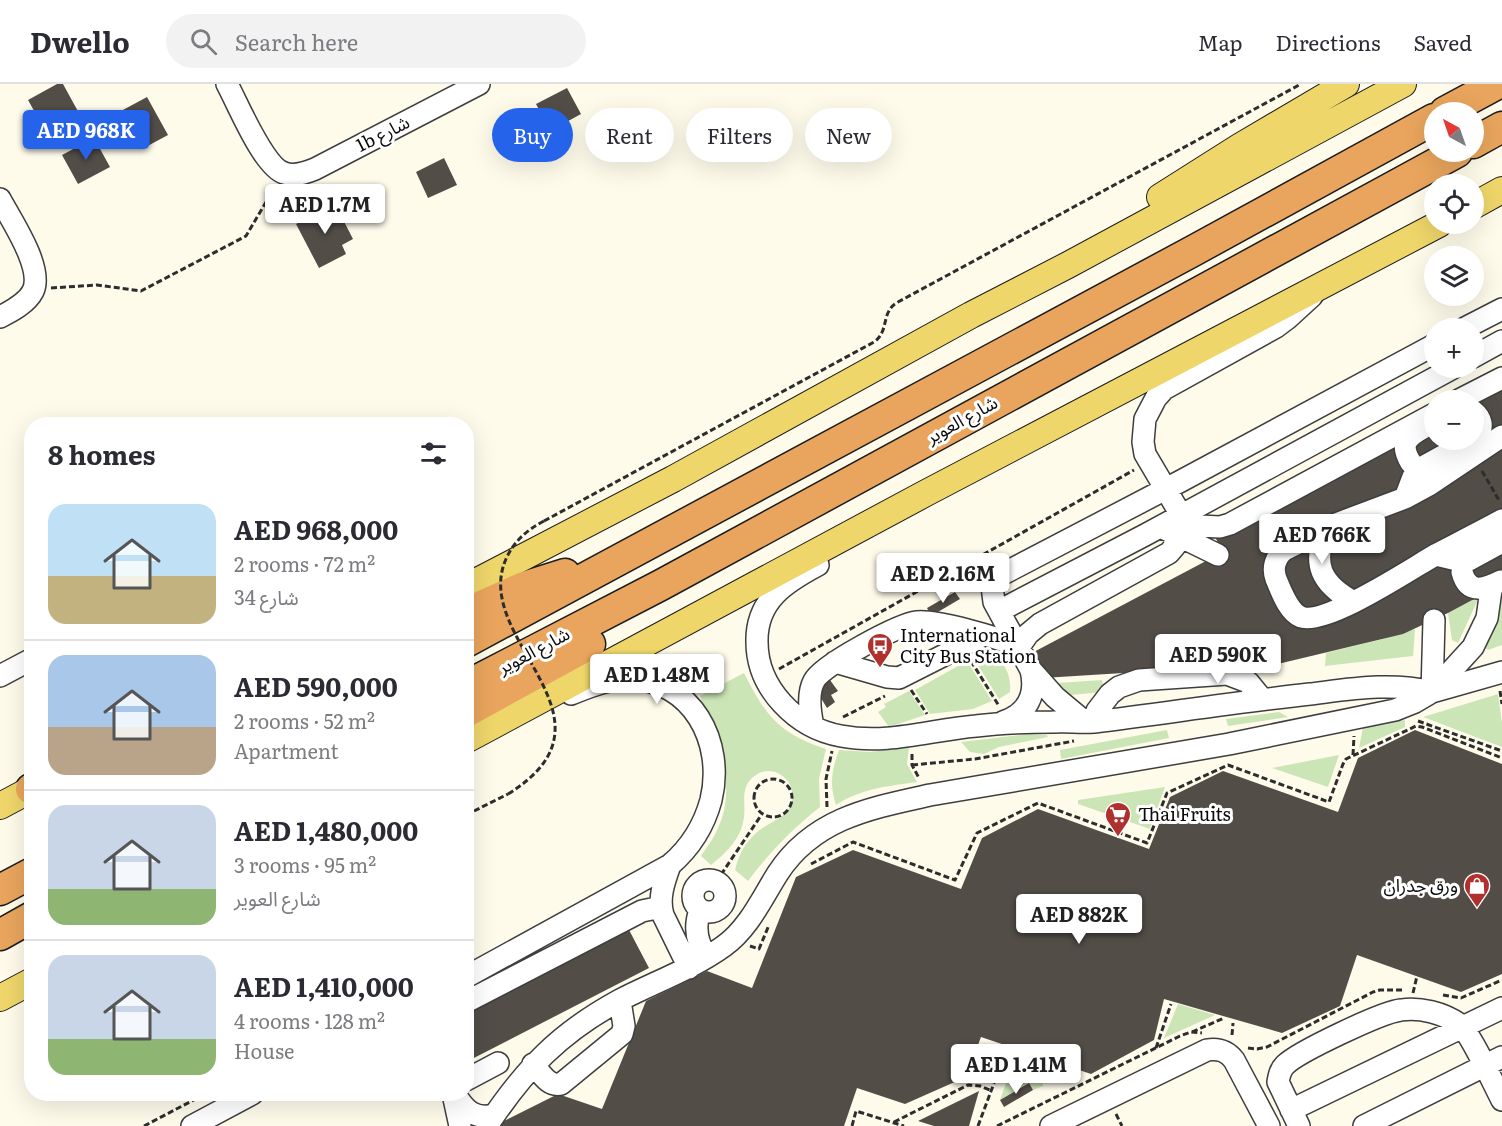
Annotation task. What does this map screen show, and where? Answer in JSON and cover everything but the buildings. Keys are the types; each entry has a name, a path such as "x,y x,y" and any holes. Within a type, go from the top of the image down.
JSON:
{"highway":[{"path":"1464,102 1497,84"},
{"path":"474,638 615,564 1424,124"},
{"path":"1484,137 1502,127"},
{"name":"شارع العوير","path":"474,682 661,585 1439,162"},
{"path":"474,609 524,587 554,577 615,564"},
{"path":"478,720 569,656 609,632 645,602 661,585"},
{"path":"0,890 24,877"},
{"path":"0,935 24,922"}],"main road":[{"path":"971,315 1052,261 1346,84"},
{"path":"474,582 673,479 971,315 1403,84"},
{"path":"1484,200 1502,190"},
{"path":"478,720 926,493 1424,232"},
{"path":"0,806 24,793"},
{"path":"0,998 24,985"}],"street":[{"path":"227,84 263,153 275,168 284,173"},
{"name":"1b شارع","path":"284,173 294,174 315,169 472,86"},
{"path":"0,199 32,260 35,278 34,290 18,307 0,317"},
{"path":"1220,494 1173,486 1149,462 1145,454 1143,430 1145,419 1156,398 1174,382 1288,318 1320,287"},
{"path":"1484,318 1502,309"},
{"path":"1484,351 1502,341"},
{"path":"1004,722 1025,709 1031,700 1034,680 1031,670 994,602 992,591 997,577 1173,486 1424,368"},
{"path":"999,611 1165,527 1424,370"},
{"path":"1479,390 1502,378"},
{"path":"1165,527 1220,527 1230,524 1424,419"},
{"path":"1411,463 1405,451 1406,442 1412,435 1424,428"},
{"path":"1502,436 1405,498 1328,528 1279,554 1274,565 1275,577 1289,606 1300,617 1315,616 1354,602 1502,520"},
{"path":"1405,498 1413,477 1421,468 1454,450"},
{"path":"1156,561 1154,546 1165,527 1173,486"},
{"path":"926,493 887,524 780,587 767,605 758,627 757,642 764,677 777,698 788,709 813,726 838,736 875,740 1004,722 1086,728 1262,699 1391,686 1432,692"},
{"path":"1019,647 1028,634 1040,624 1173,550 1176,541 1145,501"},
{"path":"1165,527 1218,555"},
{"path":"1328,528 1319,551 1323,572 1336,592 1354,602"},
{"path":"1436,555 1463,561 1469,560 1502,542"},
{"path":"1462,572 1465,580 1475,588 1496,585"},
{"path":"1432,692 1473,646 1486,618 1496,585"},
{"path":"1432,692 1434,620"},
{"path":"813,726 809,704 813,683 824,669 861,647 915,622 984,635 1019,647"},
{"path":"836,662 887,677 903,677 984,635"},
{"path":"0,676 24,663"},
{"path":"1031,670 1086,728"},
{"path":"459,1101 470,1113 490,1121 547,1049 620,1000 698,962 733,939 748,921 792,854 812,836 832,823 862,811 930,795 1228,744 1395,710 1432,692 1502,672"},
{"path":"1086,728 1110,694 1119,687 1139,680 1227,674 1248,682 1262,699"},
{"path":"474,973 670,865 681,855 699,830 708,808 713,785 712,759 706,734 697,714 682,697 652,682 628,679 592,685 478,720"},
{"path":"670,865 663,887 668,924 698,962"},
{"path":"698,962 696,932 698,908 693,899 694,889 707,881 716,882"},
{"path":"668,924 698,908"},
{"path":"474,998 637,913 696,932"},
{"path":"533,1064 549,1083 561,1084 622,1034 624,1026 620,1000"},
{"path":"1417,1001 1463,1027 1493,1061 1502,1100"},
{"path":"1417,1001 1426,1029 1420,1048"},
{"path":"1417,1001 1400,1010 1381,1015 1285,1064 1278,1082 1295,1118 1420,1048 1502,1008"},
{"path":"1052,1126 1213,1049 1225,1052 1234,1060 1268,1123"},
{"path":"1364,1126 1493,1061"},
{"path":"474,1076 498,1063"},
{"path":"192,1126 239,1101"},
{"path":"455,1101 460,1126"}],"path":[{"path":"474,811 508,794 540,769 549,751 554,731 551,704 504,610 500,586 504,563 516,542 534,526 874,342 884,332 885,315 892,305 1301,84"},
{"path":"34,290 97,285 141,291 246,236 284,173"},
{"path":"1473,456 1502,506"},
{"path":"764,677 1149,462"},
{"path":"962,646 1004,722"},
{"path":"903,677 928,733 912,752 912,765 930,795"},
{"path":"832,823 827,809 826,779 832,749 846,716"},
{"path":"1411,719 1502,751"},
{"path":"808,865 853,842 955,880 977,833 1038,803 1147,843 1167,793 1221,767 1232,766 1329,802 1343,764 1353,755 1412,727 1419,726 1502,758"},
{"path":"912,765 975,759 1086,728"},
{"path":"1353,755 1354,735"},
{"path":"770,778 783,781 791,791 792,798 787,810 776,817 762,814 754,804 755,790 763,781 770,778"},
{"path":"716,882 762,814"},
{"path":"733,939 759,949 772,917"},
{"path":"1437,994 1461,998 1502,980"},
{"path":"1240,1046 1257,1049 1267,1047 1380,990 1417,1001"},
{"path":"1155,1048 1171,1004"},
{"path":"997,1126 1155,1048 1224,1018"},
{"path":"1232,1043 1233,1023"},
{"path":"1191,1032 1205,1033"},
{"path":"978,1126 1006,1051"},
{"path":"894,1122 968,1085 980,1086 992,1091"},
{"path":"146,1126 192,1101"},
{"path":"852,1126 856,1111 904,1126"}],"green space":[{"path":"1480,595 1458,643 1452,640 1448,613"},
{"path":"1502,599 1502,645 1488,650 1483,646 1498,601"},
{"path":"1415,629 1413,656 1325,666 1326,653"},
{"path":"980,654 999,660 1007,671 1010,692 999,699 973,657"},
{"path":"967,661 992,701 973,709 930,714 915,690"},
{"path":"744,673 759,701 775,721 796,736 826,749 819,779 820,807 781,842 748,881 735,870 743,849 756,833 788,810 793,798 788,782 776,772 760,773 752,778 746,787 743,825 737,838 728,850 711,865 701,856 718,828 724,812 726,778 713,728 700,696"},
{"path":"1102,680 1104,692 1059,696 1058,683"},
{"path":"909,691 925,715 889,727 878,712 886,707 884,704"},
{"path":"1498,694 1502,723 1502,747 1423,717"},
{"path":"1279,712 1288,717 1228,726 1226,719"},
{"path":"1405,720 1405,727 1359,748 1363,727"},
{"path":"1167,730 1169,738 1061,759 1060,750"},
{"path":"1028,734 1047,735 1048,737 999,747 984,754 970,752 961,742"},
{"path":"909,747 907,764 917,782 865,792 836,805 832,777 839,750 870,752"},
{"path":"1339,755 1328,787 1272,768"},
{"path":"1165,787 1150,829 1078,804 1078,800"},
{"path":"1178,1004 1215,1015 1164,1038"},
{"path":"1018,1049 1080,1071 1064,1080 1042,1072 1043,1086 1033,1090 1028,1083 1000,1100"}],"place":[{"name":"International City Bus Station","path":"880,669"},
{"name":"Thai Fruits","path":"1118,838"},
{"name":"ورق جدران","path":"1477,909"}]}
